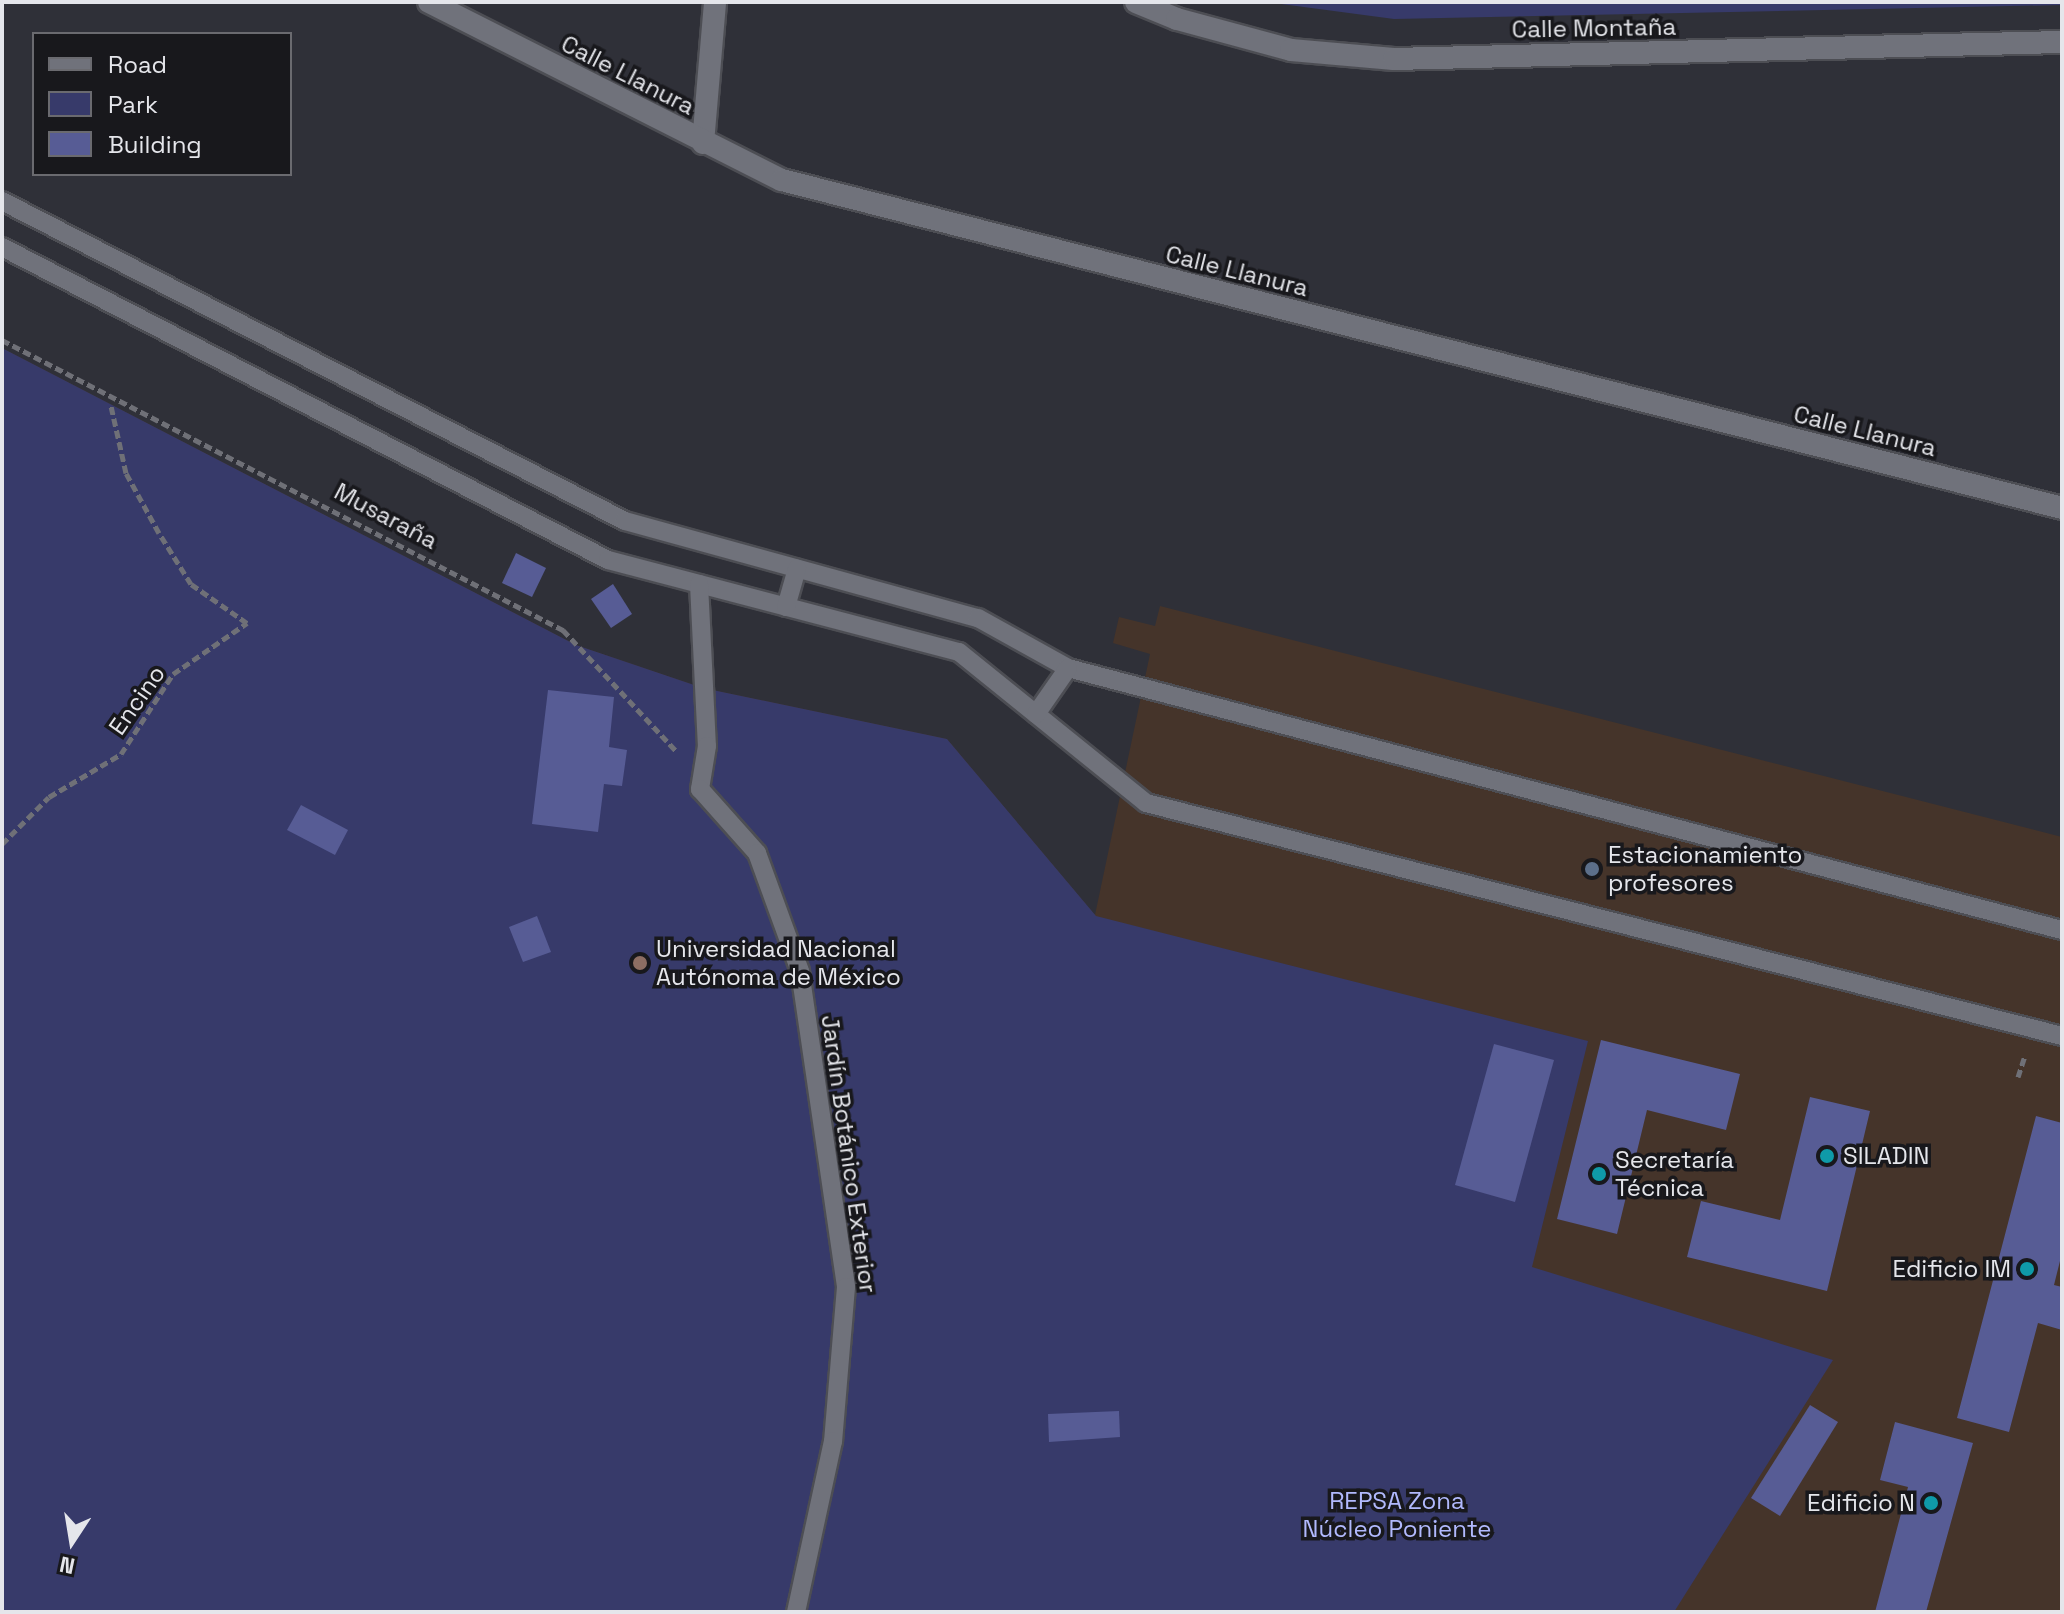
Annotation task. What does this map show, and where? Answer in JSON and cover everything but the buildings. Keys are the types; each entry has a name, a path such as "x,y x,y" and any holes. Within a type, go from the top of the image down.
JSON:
{"street":[{"name":"Calle Llanura","path":"429,2 703,143 782,180 2062,508"},
{"path":"703,143 715,2"},
{"name":"Calle Montaña","path":"1136,2 1177,19 1291,50 1394,59 2062,42"}],"lane":[{"path":"2,201 625,521 978,618 1068,668 2062,930"},
{"path":"2,247 608,560 959,652 1146,803 2062,1036"},
{"path":"786,607 797,569"},
{"path":"699,584 707,746 700,789"},
{"path":"1036,714 1068,668"},
{"name":"Jardín Botánico Exterior","path":"700,789 757,853 800,971 846,1287 833,1441 796,1612"}],"path":[{"name":"Musaraña","path":"2,340 563,630 698,775 700,789"},
{"name":"Encino","path":"2,844 49,797 121,754 173,674 247,623 191,584 159,533 126,473 111,406"}],"shaded area":[{"name":"Universidad Nacional Autónoma de México","path":"2,348 576,645 703,688 947,739 1095,915 1150,654 1113,643 1119,617 1155,626 1160,606 2062,837 2062,1612 2,1612"}],"green space":[{"path":"1267,2 2062,2 2062,5 1394,19"},
{"name":"Universidad Nacional Autónoma de México","path":"2,348 576,645 703,688 947,739 1096,916 1588,1041 1532,1267 1833,1360 1674,1612 2,1612"}],"place":[{"name":"Estacionamiento profesores","path":"1592,869"},
{"name":"Universidad Nacional Autónoma de México","path":"640,963"},
{"name":"SILADIN","path":"1827,1156"},
{"name":"Secretaría Técnica","path":"1599,1174"},
{"name":"Edificio IM","path":"2027,1269"},
{"name":"Edificio N","path":"1931,1503"}],"park label":[{"name":"REPSA Zona Núcleo Poniente","path":"1397,1515"}]}
